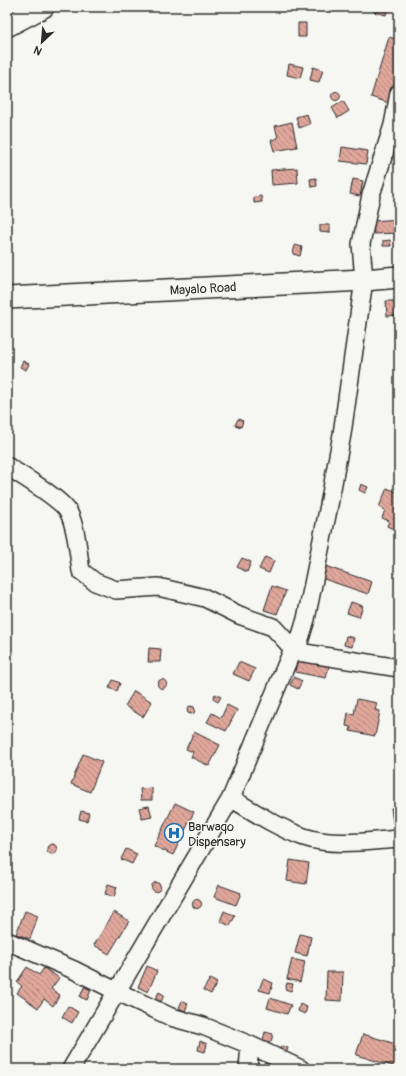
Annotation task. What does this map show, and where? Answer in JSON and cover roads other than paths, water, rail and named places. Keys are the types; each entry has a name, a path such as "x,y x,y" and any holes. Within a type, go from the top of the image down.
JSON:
{"street":[{"path":"7,26 43,7"},
{"path":"296,652 306,619 343,426 364,280 361,244 371,195 392,125 399,93"},
{"name":"Mayalo Road","path":"7,298 399,277"},
{"path":"7,466 44,490 68,511 72,523 81,571 95,582 116,590 158,587 205,598 239,615 272,627 296,652"},
{"path":"71,1069 231,798 292,651 399,668"},
{"path":"231,798 277,824 305,837 337,842 366,842 399,839"},
{"path":"7,941 74,970 171,1017 203,1026 250,1045 301,1069"},
{"path":"248,1069 250,1045"}],"place":[{"name":"Barwaqo Dispensary","path":"174,833"}]}
